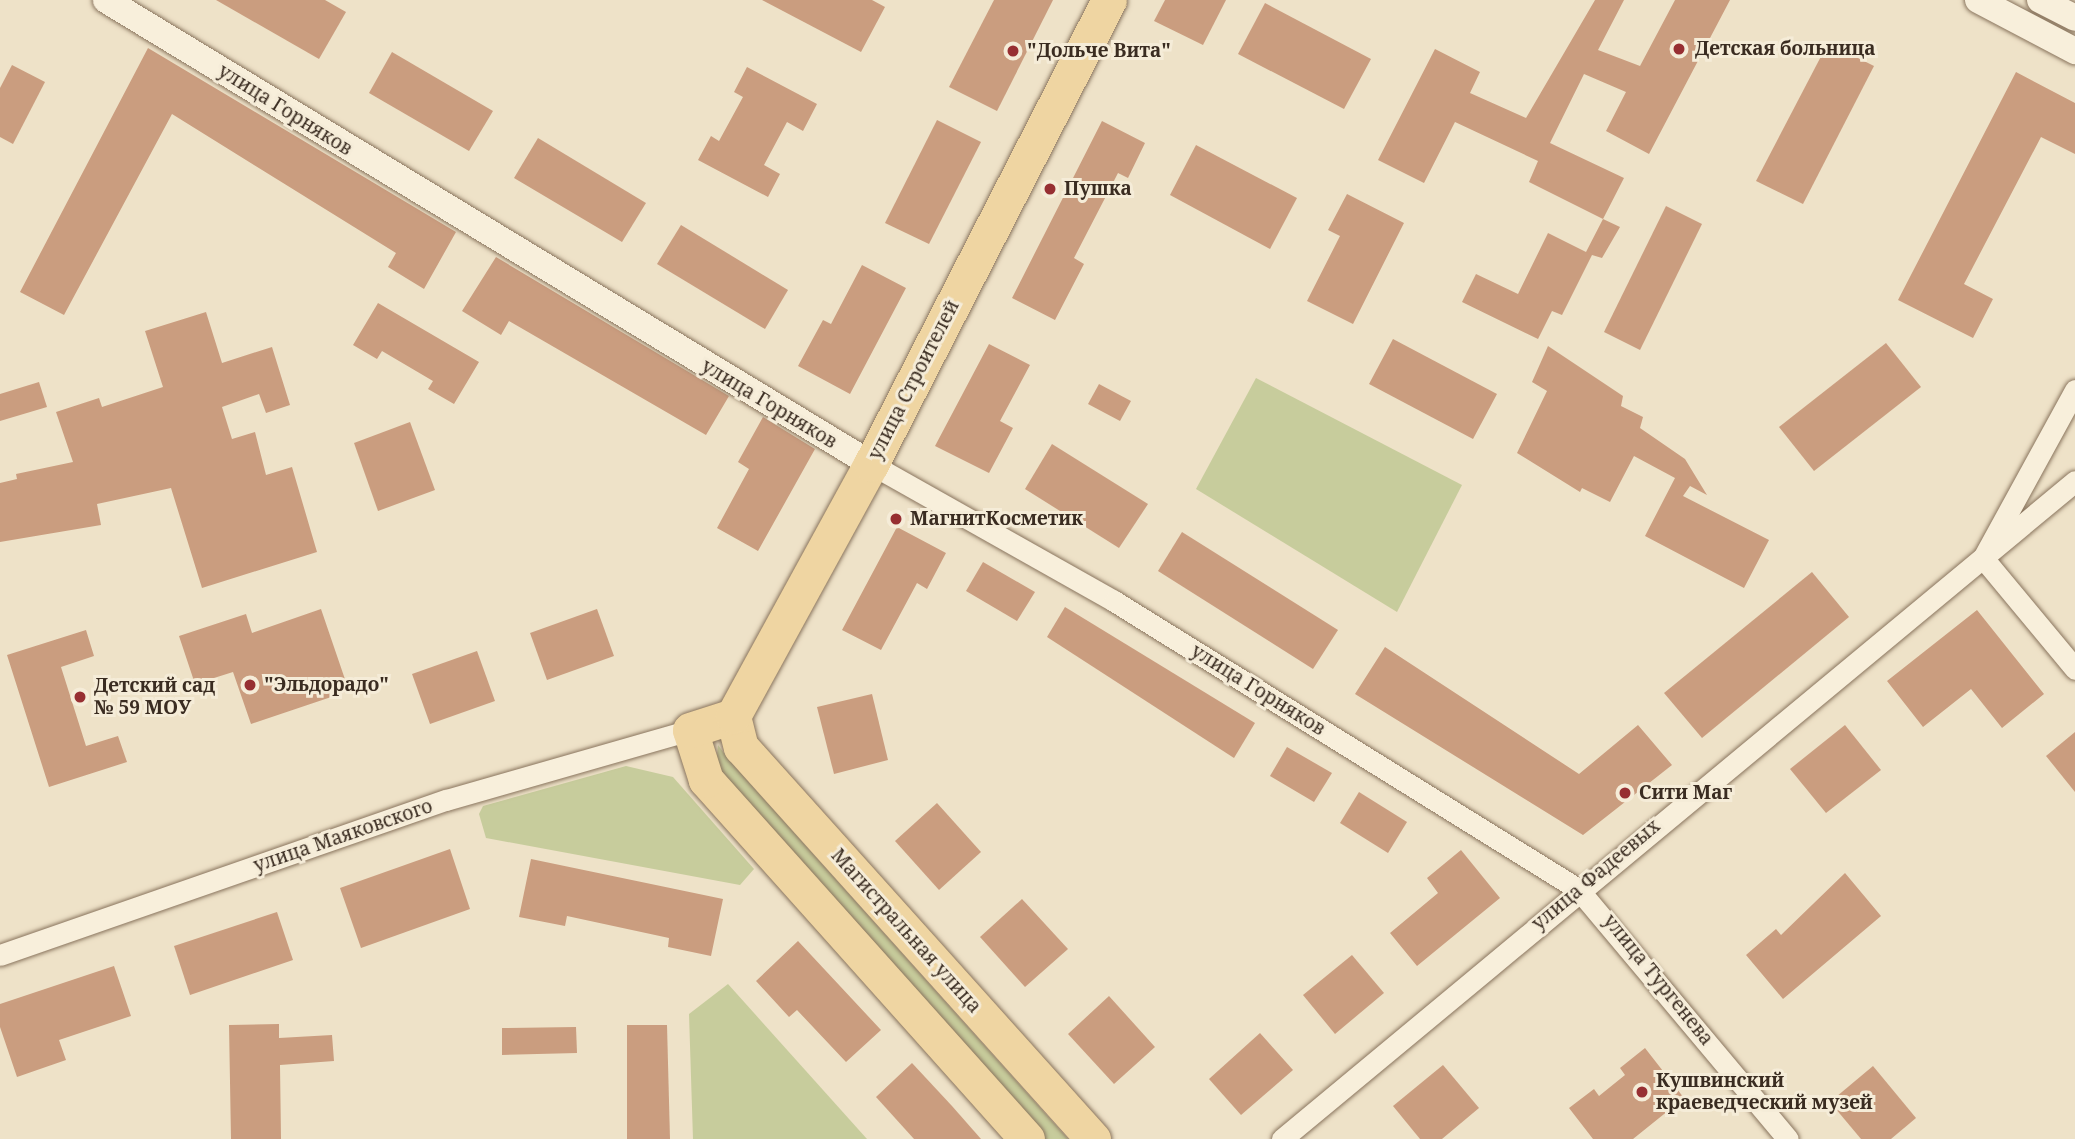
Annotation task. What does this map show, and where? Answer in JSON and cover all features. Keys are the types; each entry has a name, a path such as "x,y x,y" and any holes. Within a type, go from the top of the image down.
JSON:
{"main road":[{"name":"улица Строителей","path":"733,716 871,464 1109,0"},
{"path":"733,716 690,730 706,780 1027,1139"},
{"name":"Магистральная улица","path":"733,716 741,747 1093,1139"}],"street":[{"name":"улица Горняков","path":"107,0 871,464 1114,601 1578,889"},
{"path":"1978,0 2075,51"},
{"path":"2040,0 2075,19"},
{"path":"2075,390 1983,558 2075,669"},
{"name":"улица Фадеевых","path":"1282,1139 1578,889 2075,481"},
{"name":"улица Маяковского","path":"0,955 446,800 690,730"},
{"name":"улица Тургенева","path":"1578,889 1788,1139"}],"green space":[{"path":"1256,378 1462,485 1397,612 1196,489"},
{"path":"718,745 1068,1139 1042,1139 716,766"},
{"path":"626,766 673,777 754,869 740,885 486,838 479,814 483,806"},
{"path":"728,984 867,1139 693,1139 689,1014"}],"building":[{"path":"216,0 325,0 346,12 319,59"},
{"path":"762,0 872,0 885,7 861,52"},
{"path":"994,0 1053,0 997,111 949,87"},
{"path":"1165,0 1226,0 1203,45 1154,21"},
{"path":"1595,0 1624,0 1598,50 1640,66 1675,0 1730,0 1649,154 1606,131 1626,92 1584,74 1550,143 1624,178 1603,219 1529,182 1538,161 1455,122 1424,183 1378,160 1435,49 1480,72 1470,93 1526,118"},
{"path":"1265,3 1371,59 1344,109 1238,54"},
{"path":"1828,43 1874,66 1803,204 1756,181"},
{"path":"148,48 456,232 424,289 388,267 396,253 172,114 64,315 20,292"},
{"path":"392,52 493,111 469,151 369,93"},
{"path":"12,65 45,82 13,144 0,137 0,88"},
{"path":"747,67 817,104 803,131 787,122 764,165 780,174 768,197 698,160 711,136 719,141 743,97 734,92"},
{"path":"2016,72 2075,103 2075,154 2041,137 1964,284 1993,299 1973,338 1898,300"},
{"path":"937,120 981,142 929,244 885,223"},
{"path":"1102,121 1145,143 1128,178 1118,173 1074,258 1084,264 1055,320 1012,298"},
{"path":"538,138 646,203 622,242 514,178"},
{"path":"1196,145 1297,198 1270,249 1170,195"},
{"path":"1347,194 1404,223 1353,324 1307,301 1340,236 1328,230"},
{"path":"1666,206 1702,224 1640,350 1604,332"},
{"path":"1603,219 1620,227 1602,258 1592,255 1562,315 1552,311 1538,339 1462,302 1476,274 1518,294 1548,233 1586,252"},
{"path":"681,225 788,290 765,329 657,264"},
{"path":"496,257 729,396 706,435 509,321 501,335 462,311"},
{"path":"862,265 906,288 850,394 798,366 823,320 831,324"},
{"path":"378,303 479,362 454,404 428,389 433,381 382,351 377,359 353,345"},
{"path":"206,312 222,363 272,347 290,405 266,413 259,394 222,407 232,439 255,432 266,475 292,467 317,552 202,588 171,488 97,504 101,525 0,542 0,483 17,479 16,474 73,462 56,412 99,398 102,407 163,387 145,331"},
{"path":"1393,339 1497,394 1473,439 1369,384"},
{"path":"1886,343 1921,387 1814,471 1779,427"},
{"path":"989,344 1030,365 1000,421 1013,428 989,473 935,446"},
{"path":"1548,346 1623,396 1621,406 1643,417 1640,428 1685,459 1707,495 1690,486 1683,496 1769,540 1744,588 1645,536 1675,478 1634,456 1610,502 1582,488 1580,492 1517,453 1547,391 1532,382"},
{"path":"39,382 47,407 0,421 0,394"},
{"path":"1099,384 1131,401 1120,421 1088,404"},
{"path":"763,417 815,449 758,551 717,528 749,469 738,462"},
{"path":"410,422 435,490 378,511 354,443"},
{"path":"1052,444 1148,504 1119,548 1025,489"},
{"path":"897,527 946,553 927,589 917,583 881,650 842,630"},
{"path":"1182,532 1338,630 1313,669 1158,571"},
{"path":"983,562 1035,592 1017,621 966,591"},
{"path":"1812,572 1849,617 1702,738 1664,693"},
{"path":"1065,607 1255,723 1234,758 1047,637"},
{"path":"321,609 349,691 251,724 233,672 195,684 179,636 246,614 252,633"},
{"path":"597,609 614,656 547,680 530,633"},
{"path":"1977,610 2044,694 2002,728 1971,689 1923,727 1887,681"},
{"path":"86,630 94,656 61,667 86,746 118,736 127,762 49,787 7,655"},
{"path":"1385,647 1579,774 1638,725 1672,765 1583,835 1355,694"},
{"path":"477,651 495,701 430,724 412,674"},
{"path":"872,694 888,760 834,774 817,707"},
{"path":"1845,725 1881,770 1826,813 1790,769"},
{"path":"2075,732 2075,792 2046,756"},
{"path":"1287,747 1332,773 1314,802 1270,776"},
{"path":"1359,792 1407,822 1388,853 1340,823"},
{"path":"937,803 981,852 939,890 895,841"},
{"path":"450,849 470,909 361,948 340,888"},
{"path":"1461,850 1500,898 1417,966 1390,933 1438,893 1427,878"},
{"path":"531,859 723,899 711,956 668,947 669,938 567,916 565,926 519,917"},
{"path":"1845,873 1881,916 1783,999 1746,955 1776,929 1781,935"},
{"path":"1022,899 1068,949 1025,987 980,937"},
{"path":"277,912 293,960 190,995 174,946"},
{"path":"798,941 881,1030 846,1062 797,1010 789,1017 756,981"},
{"path":"1352,955 1384,993 1335,1034 1303,995"},
{"path":"114,966 131,1016 59,1040 66,1060 17,1077 0,1027 0,1004"},
{"path":"1109,996 1155,1047 1114,1084 1068,1034"},
{"path":"279,1024 279,1038 332,1035 334,1061 280,1065 281,1139 231,1139 229,1025"},
{"path":"627,1025 667,1025 670,1139 627,1139"},
{"path":"576,1027 577,1053 502,1055 502,1028"},
{"path":"1260,1033 1293,1070 1241,1115 1209,1079"},
{"name":"Кушвинский краеведческий музей","path":"1645,1048 1684,1098 1633,1139 1593,1139 1569,1108 1594,1089 1599,1096 1625,1075 1620,1068"},
{"path":"912,1063 981,1139 914,1139 876,1097"},
{"path":"1443,1065 1479,1108 1442,1139 1420,1139 1393,1106"},
{"path":"1873,1066 1916,1118 1891,1139 1861,1139 1830,1102"}],"place":[{"name":"Детская больница","path":"1679,49"},
{"name":"\"Дольче Вита\"","path":"1013,51"},
{"name":"Пушка","path":"1050,189"},
{"name":"МагнитКосметик","path":"896,519"},
{"name":"\"Эльдорадо\"","path":"250,685"},
{"name":"Детский сад № 59 МОУ","path":"80,697"},
{"name":"Сити Маг","path":"1625,793"},
{"name":"Кушвинский краеведческий музей","path":"1642,1092"}]}
